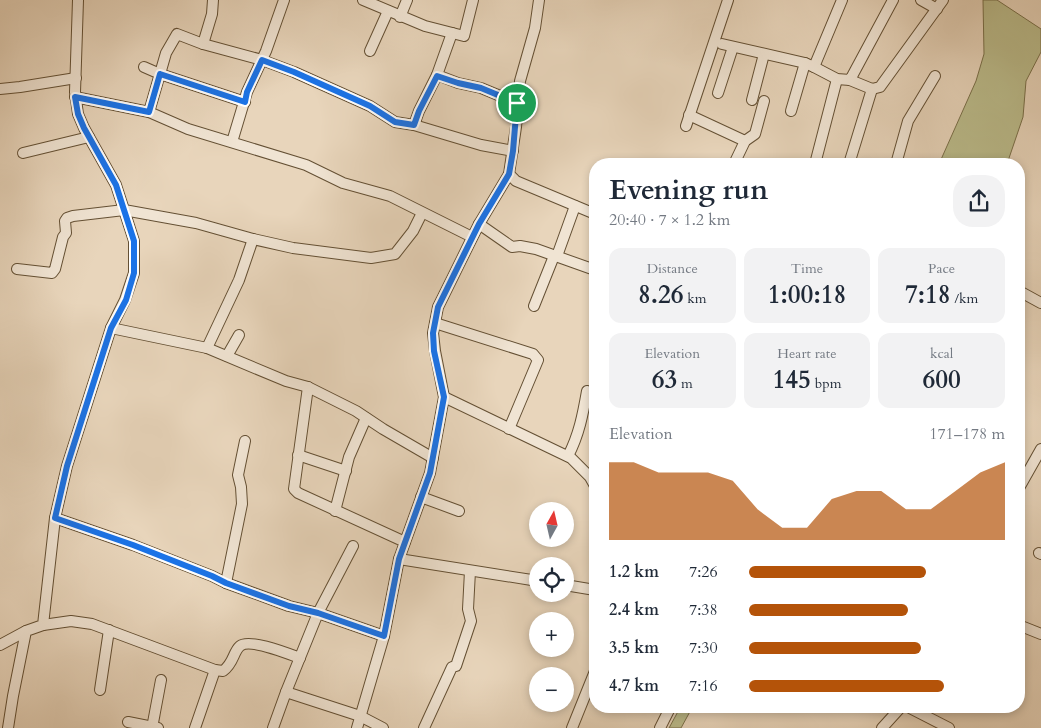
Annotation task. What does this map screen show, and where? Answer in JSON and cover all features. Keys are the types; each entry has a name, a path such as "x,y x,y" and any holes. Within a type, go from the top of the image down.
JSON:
{"street":[{"path":"43,625 55,518 67,466 111,328 126,300 134,273 134,241 116,185 78,114 75,97 78,0"},
{"path":"203,44 212,14 213,0"},
{"path":"232,142 247,92 262,60 284,0"},
{"path":"400,17 407,0"},
{"path":"368,1 400,17 425,26 464,36 473,0"},
{"path":"357,728 384,636 399,559 420,496 430,473 433,458 444,397 434,351 433,333 438,307 472,237 509,174 520,81 535,28 539,0"},
{"path":"686,126 688,115 714,46 728,0"},
{"path":"814,68 842,0"},
{"path":"850,80 893,0"},
{"path":"921,0 938,9"},
{"path":"722,44 804,63 838,79 850,80 872,89 880,87 943,0"},
{"path":"370,51 388,12"},
{"path":"414,125 437,76 452,33"},
{"path":"149,112 166,52 177,34 203,44 262,60 294,72 370,106 395,122 414,125 481,145 513,151"},
{"path":"718,93 733,46"},
{"path":"752,100 764,54"},
{"path":"790,111 804,63"},
{"path":"144,67 245,102"},
{"path":"437,76 481,88 517,103"},
{"path":"898,158 908,121 935,76"},
{"path":"0,89 76,78"},
{"path":"817,158 838,79"},
{"path":"851,158 872,89"},
{"path":"75,97 149,112 188,129 306,165 343,182 390,196 472,237"},
{"path":"737,158 745,141 755,134 764,101"},
{"path":"688,115 745,141"},
{"path":"23,153 89,137"},
{"path":"509,174 516,181 589,212"},
{"path":"534,306 575,206"},
{"path":"17,269 52,273 55,269 63,237 66,234 65,222 67,218 73,216 124,210 160,215 293,248 371,258 394,254 413,231 422,213"},
{"path":"479,224 512,246 536,249 589,268"},
{"path":"207,348 239,280 253,239"},
{"path":"1025,294 1041,303"},
{"path":"435,323 536,356 538,360 509,429"},
{"path":"111,328 207,348 286,381 308,387 332,398 433,458"},
{"path":"227,356 239,335"},
{"path":"308,387 294,489 298,493 335,511 405,542"},
{"path":"568,456 581,423 587,391"},
{"path":"444,397 568,456 589,474"},
{"path":"335,511 349,457 366,418"},
{"path":"226,583 242,504 238,475 245,441"},
{"path":"1025,477 1041,449"},
{"path":"298,455 346,470"},
{"path":"420,496 460,511"},
{"path":"55,518 133,545 226,583 289,606 318,613 384,636"},
{"path":"273,728 318,613 353,546"},
{"path":"399,559 529,580"},
{"path":"424,728 452,667 456,666 471,621 468,609 470,571"},
{"path":"574,586 589,589"},
{"path":"0,645 26,631 43,625 70,621 92,624 215,670 224,671 231,665 238,646 244,643 254,644 300,658"},
{"path":"1025,628 1041,634"},
{"path":"100,690 109,630"},
{"path":"8,728 12,696 26,631"},
{"path":"196,728 215,670"},
{"path":"128,722 155,728 161,680"},
{"path":"572,728 589,686"},
{"path":"286,692 360,716 383,728"},
{"path":"660,728 668,713"},
{"path":"882,728 896,713"},
{"path":"920,713 949,728"}],"green space":[{"path":"983,0 997,0 1041,29 1041,52 1026,81 1023,117 1009,158 942,158 976,81 984,54"},
{"path":"677,713 689,713 681,728 669,728"}],"route":[{"path":"262,60 370,106 395,122 414,125 437,76 481,88 517,103 516,128 509,174 479,224 438,307 433,333 434,351 444,397 430,473 420,496 399,559 384,636 318,613 289,606 226,583 133,545 55,518 67,466 111,328 126,300 134,273 134,241 116,185 84,128 78,114 75,97 149,112 160,74 245,102 247,92 262,60"}]}
